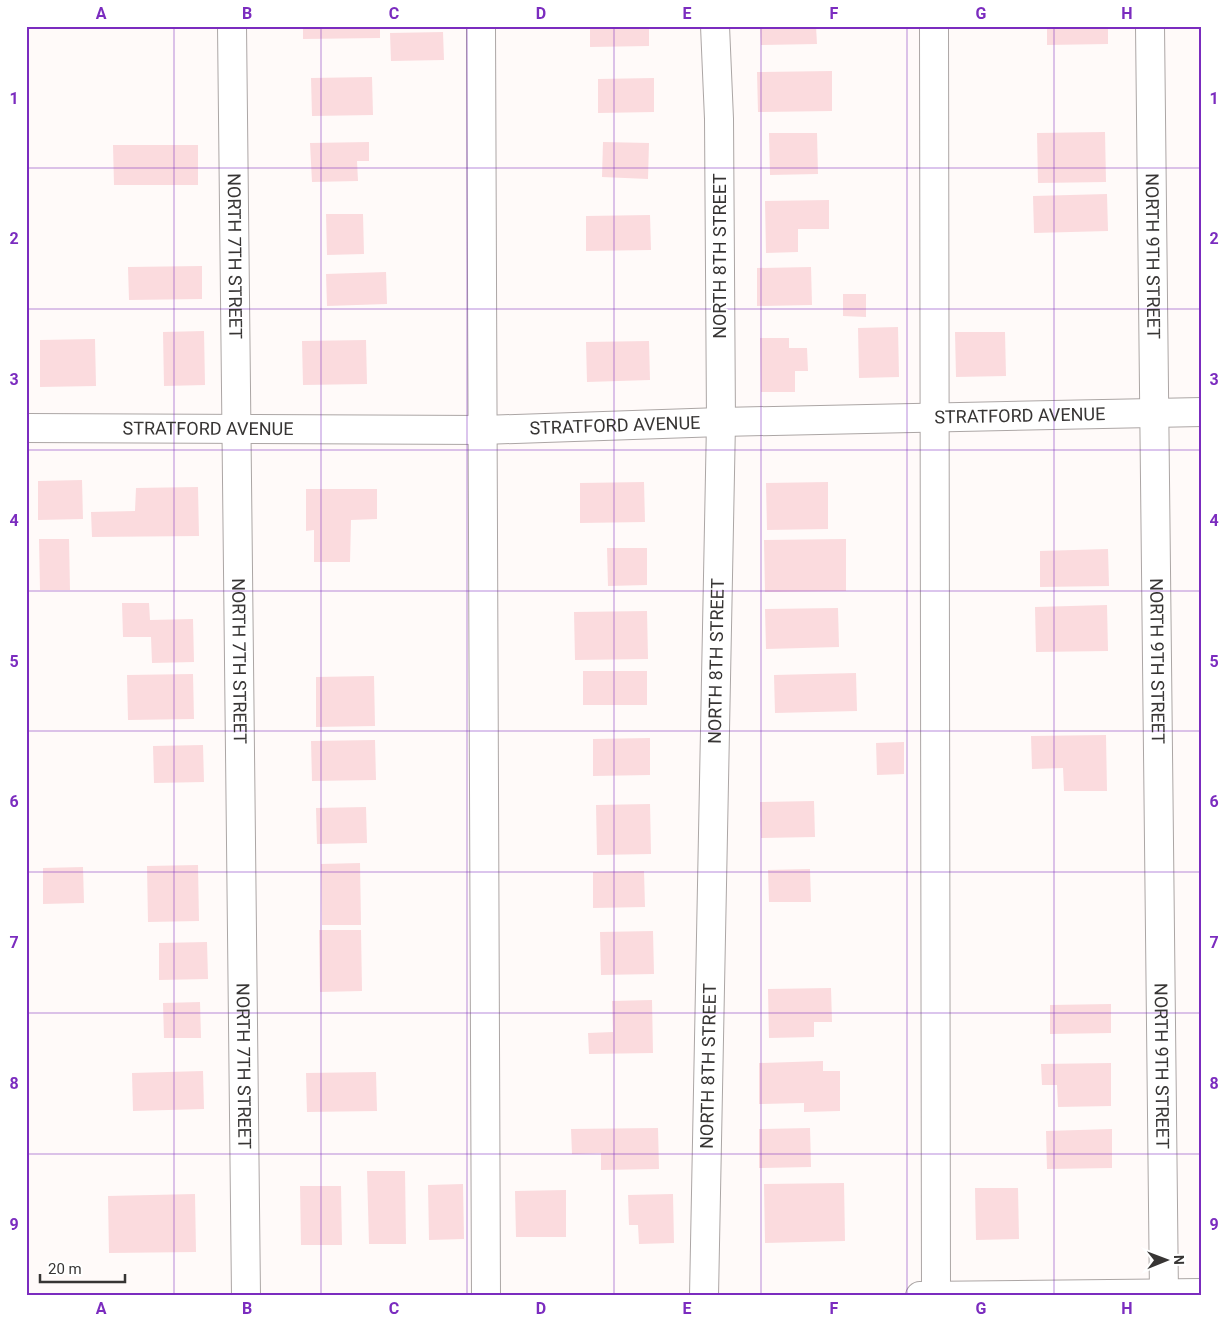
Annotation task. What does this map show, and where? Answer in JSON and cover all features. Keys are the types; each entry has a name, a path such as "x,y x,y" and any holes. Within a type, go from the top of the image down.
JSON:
{"street":[{"name":"NORTH 7TH STREET","path":"232,26 246,1296"},
{"path":"481,26 486,1296"},
{"name":"NORTH 8TH STREET","path":"704,1296 721,422 719,119 715,26"},
{"path":"934,26 936,1296"},
{"name":"NORTH 9TH STREET","path":"1150,26 1164,1295"},
{"name":"STRATFORD AVENUE","path":"26,428 483,430 721,422 1202,412"},
{"path":"918,1296 1164,1295 1202,1293"}],"building":[{"path":"303,26 380,26 380,38 303,39"},
{"path":"590,26 649,26 649,46 590,47"},
{"path":"760,26 816,26 817,44 761,45"},
{"path":"1047,26 1108,26 1108,44 1047,45"},
{"path":"443,32 444,60 391,61 390,33"},
{"path":"832,71 832,111 758,112 757,72"},
{"path":"372,77 373,115 312,116 311,78"},
{"path":"654,78 654,112 598,113 598,79"},
{"path":"1105,132 1106,182 1038,183 1037,133"},
{"path":"769,133 817,133 818,174 770,175"},
{"path":"369,142 369,161 357,161 358,181 312,182 310,143"},
{"path":"603,142 649,143 648,179 602,177"},
{"path":"113,145 198,145 198,185 114,185"},
{"path":"1107,194 1108,231 1034,233 1033,196"},
{"path":"829,200 829,229 798,229 798,252 766,253 765,201"},
{"path":"326,214 363,214 364,254 327,255"},
{"path":"650,215 651,250 586,251 586,216"},
{"path":"202,266 202,299 129,300 128,267"},
{"path":"811,267 812,305 757,306 757,268"},
{"path":"386,272 387,304 327,306 326,274"},
{"path":"843,294 866,294 866,317 843,316"},
{"path":"898,327 899,377 859,378 858,328"},
{"path":"204,331 205,385 164,386 163,332"},
{"path":"955,332 1005,332 1006,376 956,377"},
{"path":"760,338 789,338 789,348 807,348 808,371 795,371 795,392 761,392"},
{"path":"95,339 96,386 40,387 40,340"},
{"path":"366,340 367,384 303,385 302,341"},
{"path":"649,341 650,380 587,382 586,342"},
{"path":"82,480 83,519 38,520 38,481"},
{"path":"644,482 645,522 580,523 580,483"},
{"path":"828,482 828,529 767,530 766,483"},
{"path":"198,487 199,536 92,537 91,512 135,511 136,488"},
{"path":"306,489 377,489 377,519 351,520 350,562 314,562 314,530 306,531"},
{"path":"39,539 69,539 70,590 40,590"},
{"path":"846,539 846,591 765,592 764,540"},
{"path":"607,548 647,548 647,585 608,586"},
{"path":"1108,549 1109,586 1040,587 1040,551"},
{"path":"122,603 149,603 150,620 193,619 194,662 152,663 151,637 123,637"},
{"path":"1107,605 1108,651 1036,652 1035,607"},
{"path":"838,608 839,647 766,649 765,609"},
{"path":"647,611 648,659 575,660 574,612"},
{"path":"583,671 647,671 647,705 583,705"},
{"path":"856,673 857,711 775,713 774,675"},
{"path":"193,674 194,719 128,720 127,675"},
{"path":"374,676 375,726 316,727 316,677"},
{"path":"1106,735 1107,791 1064,791 1063,768 1032,769 1031,736"},
{"path":"650,738 650,775 593,776 593,739"},
{"path":"375,740 376,780 312,781 311,741"},
{"path":"904,742 904,774 877,775 876,743"},
{"path":"203,745 204,782 154,783 153,746"},
{"path":"814,801 815,837 761,838 760,802"},
{"path":"650,804 651,854 597,855 596,805"},
{"path":"366,807 367,843 317,844 316,808"},
{"path":"360,863 361,925 322,925 321,864"},
{"path":"198,865 199,921 148,922 147,866"},
{"path":"83,867 84,903 43,904 43,868"},
{"path":"810,869 811,902 769,902 768,870"},
{"path":"644,871 645,907 593,908 593,872"},
{"path":"319,930 361,930 362,991 320,992"},
{"path":"653,931 654,974 601,975 600,932"},
{"path":"207,942 208,979 159,980 159,943"},
{"path":"831,988 832,1022 814,1022 814,1037 769,1038 768,989"},
{"path":"652,1000 653,1053 589,1054 588,1033 613,1032 612,1001"},
{"path":"200,1002 201,1038 164,1038 163,1003"},
{"path":"1111,1004 1111,1033 1050,1034 1050,1005"},
{"path":"823,1061 823,1071 840,1071 840,1111 804,1112 804,1103 759,1104 759,1063"},
{"path":"1111,1063 1111,1106 1058,1107 1057,1085 1042,1085 1041,1064"},
{"path":"203,1071 204,1109 133,1111 132,1073"},
{"path":"376,1072 377,1111 307,1112 306,1073"},
{"path":"658,1128 659,1169 601,1170 601,1153 572,1154 571,1129"},
{"path":"810,1128 811,1167 759,1168 759,1129"},
{"path":"1112,1129 1112,1168 1047,1169 1046,1131"},
{"path":"367,1171 405,1171 406,1244 369,1244"},
{"path":"844,1183 845,1241 765,1243 764,1184"},
{"path":"463,1184 464,1239 429,1240 428,1185"},
{"path":"300,1186 341,1186 342,1245 301,1245"},
{"path":"975,1188 1018,1188 1019,1239 976,1240"},
{"path":"566,1190 566,1237 516,1237 515,1191"},
{"path":"195,1194 196,1252 109,1253 108,1196"},
{"path":"673,1194 674,1243 639,1244 638,1225 629,1225 628,1195"}]}
